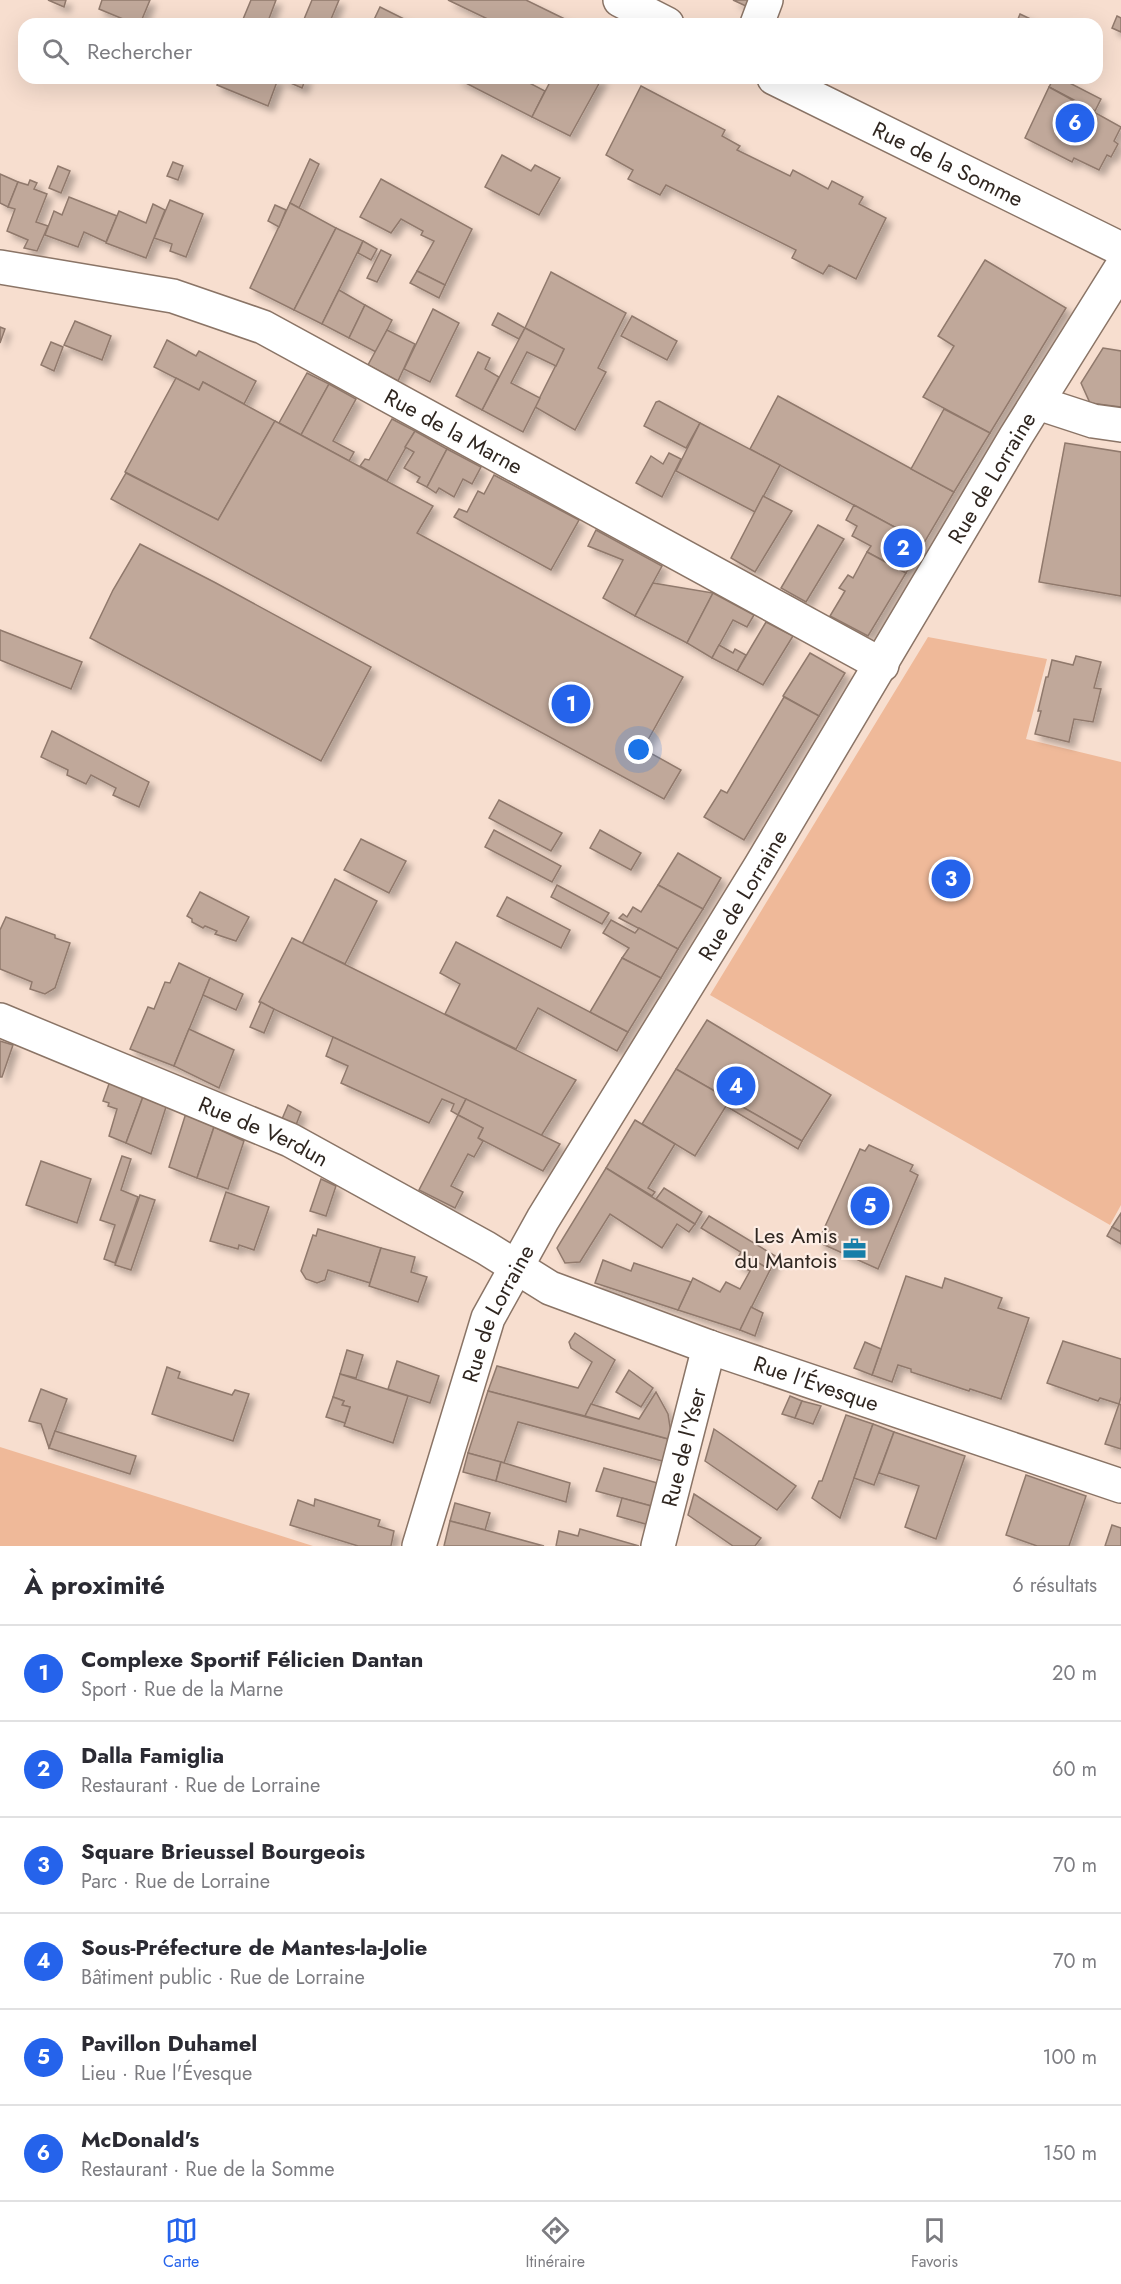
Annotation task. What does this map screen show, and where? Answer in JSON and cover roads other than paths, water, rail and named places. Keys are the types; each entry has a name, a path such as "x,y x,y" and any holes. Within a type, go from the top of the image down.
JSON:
{"street":[{"path":"620,0 655,18"},
{"path":"759,18 766,0"},
{"name":"Rue de la Somme","path":"786,84 1121,249"},
{"name":"Rue de la Marne","path":"0,267 173,296 263,327 882,665"},
{"name":"Rue de Lorraine","path":"419,1546 488,1318 543,1219 882,665 1121,268"},
{"path":"1038,403 1093,421 1121,425"},
{"name":"Rue de Verdun","path":"0,1020 290,1140 486,1248 517,1268"},
{"name":"Rue l'Évesque","path":"517,1268 550,1288 710,1347 1121,1486"},
{"name":"Rue de l'Yser","path":"658,1546 710,1347"}],"place":[{"name":"McDonald's","path":"1075,123"},
{"name":"Dalla Famiglia","path":"903,548"},
{"name":"Complexe Sportif Félicien Dantan","path":"571,704"},
{"name":"Square Brieussel Bourgeois","path":"951,879"},
{"name":"Sous-Préfecture de Mantes-la-Jolie","path":"736,1086"},
{"name":"Pavillon Duhamel","path":"870,1206"},
{"name":"Les Amis du Mantois","path":"855,1248"}]}
